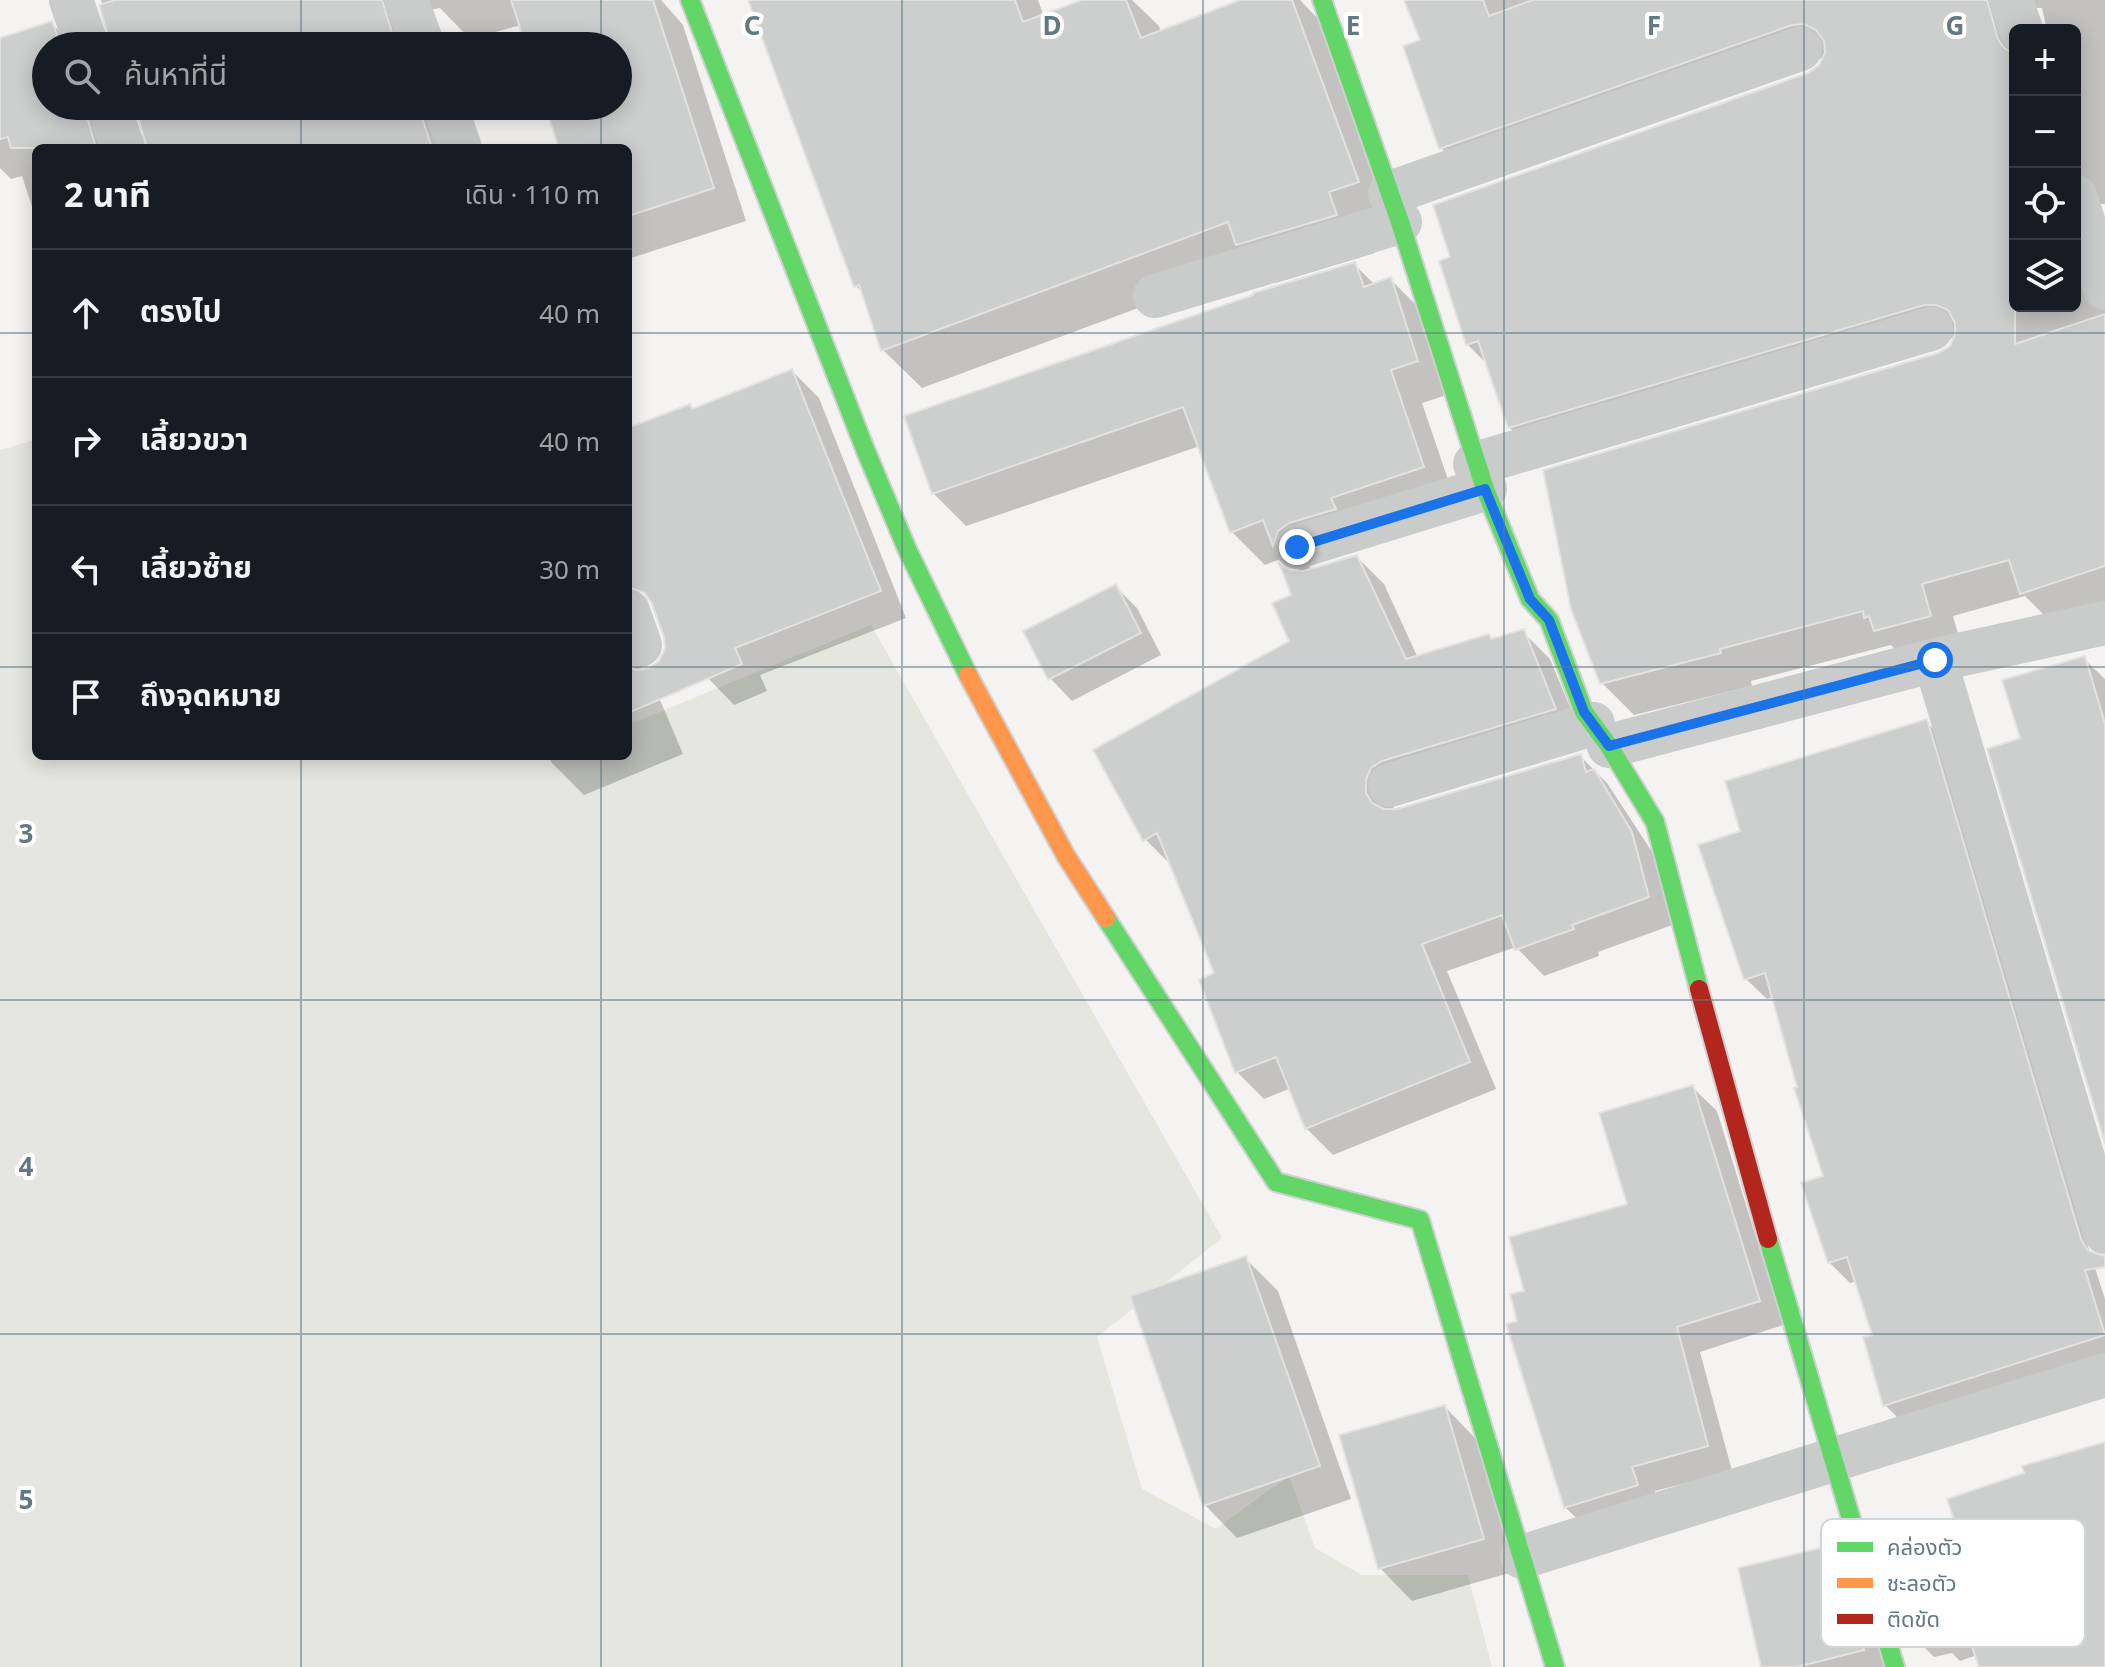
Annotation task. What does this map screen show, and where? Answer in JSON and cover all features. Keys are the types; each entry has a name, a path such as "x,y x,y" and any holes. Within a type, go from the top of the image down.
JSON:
{"street":[{"path":"71,0 82,32"},
{"path":"406,0 418,32"},
{"path":"690,0 907,549 955,652 1066,856 1276,1182 1420,1220 1555,1667"},
{"path":"1322,0 1395,208 1480,476 1530,599 1549,620 1584,712 1655,822 1738,1138 1850,1519"},
{"path":"2011,0 2019,24"},
{"path":"1155,296 1395,208 1800,49"},
{"path":"113,120 122,144"},
{"path":"450,120 459,144"},
{"path":"2081,214 2105,288"},
{"path":"1297,547 1480,476 1931,329"},
{"path":"1390,785 2105,623"},
{"path":"1935,660 2105,1232"},
{"path":"1522,1557 2105,1375"},
{"path":"1889,1647 1895,1667"}],"shaded area":[{"path":"32,441 32,760 632,760 632,723 871,625 1222,1238 1097,1337 1142,1489 1216,1529 1289,1476 1315,1548 1362,1575 1468,1575 1492,1667 0,1667 0,450"}],"building":[{"path":"115,0 382,0 392,32 107,32 99,5"},
{"path":"511,0 653,0 714,188 632,215 632,144 558,144 550,120 632,120 632,32 521,32"},
{"path":"748,0 1015,0 1023,22 1082,0 1126,0 1141,38 1240,0 1292,0 1359,182 1329,192 1337,215 1236,245 1228,222 881,351 859,285 854,287"},
{"path":"1404,0 1483,0 1489,16 1533,0 1987,0 1998,39 2009,51 2009,312 2015,312 2015,344 2105,314 2105,566 2020,594 2009,560 1922,584 1931,616 1874,631 1869,616 1864,618 1863,611 1720,649 1721,653 1600,684 1571,609 1543,470 1938,353 1950,346 1955,323 1948,310 1936,305 1924,305 1508,428 1478,341 1466,345 1439,261 1450,257 1433,205 1808,73 1819,65 1825,53 1824,41 1816,30 1804,24 1792,25 1439,149 1403,46 1420,40"},
{"path":"52,21 56,32 32,32 32,120 88,120 95,144 32,144 32,148 11,148 8,137 0,139 0,38"},
{"path":"139,120 423,120 431,144 146,144"},
{"path":"1355,262 1364,287 1391,277 1418,361 1391,370 1424,467 1331,498 1336,509 1289,523 1278,531 1273,546 1263,520 1230,533 1183,407 932,494 904,416 1253,293"},
{"path":"792,369 881,591 735,648 742,664 632,711 632,668 649,668 659,661 665,649 664,637 651,602 644,592 632,588 632,426 690,404 692,409"},
{"path":"1357,555 1406,659 1489,634 1491,639 1524,629 1556,709 1382,761 1371,768 1366,780 1366,793 1372,803 1384,809 1397,809 1581,754 1586,772 1594,769 1632,832 1649,897 1515,950 1502,915 1422,944 1470,1062 1305,1129 1276,1057 1235,1073 1199,980 1214,973 1157,833 1143,841 1093,750 1289,641 1272,603 1291,595 1280,565 1291,571 1304,571"},
{"path":"1116,584 1141,633 1048,680 1023,631"},
{"path":"2085,656 2105,724 2105,1144 1987,749 2020,738 2002,680"},
{"path":"1927,719 2081,1239 2088,1251 2105,1256 2105,1267 2085,1270 2105,1335 1883,1406 1863,1337 1872,1335 1847,1257 1828,1263 1801,1183 1823,1176 1794,1088 1797,1087 1765,973 1744,980 1698,845 1740,831 1725,781"},
{"path":"1693,1085 1760,1301 1677,1327 1708,1446 1632,1467 1638,1485 1564,1508 1506,1324 1517,1321 1510,1294 1524,1291 1509,1237 1627,1204 1599,1113"},
{"path":"1246,1256 1320,1466 1203,1506 1130,1296"},
{"path":"1445,1405 1484,1539 1378,1569 1339,1435"},
{"path":"2105,1442 2105,1667 1979,1667 1972,1647 2085,1647 2085,1519 1954,1519 1947,1499 2024,1473 2022,1466"},
{"path":"1821,1548 1821,1647 1863,1647 1864,1650 1797,1667 1761,1667 1738,1568"}],"traffic: fast":[{"path":"690,0 865,449 907,549 968,675"},
{"path":"1322,0 1400,222 1485,489 1530,599 1549,620 1584,712 1609,746 1655,822 1699,989"},
{"path":"1106,918 1276,1182 1420,1220 1555,1667"},
{"path":"1768,1239 1851,1519"},
{"path":"1889,1647 1895,1667"}],"traffic: slow":[{"path":"968,675 1066,856 1106,918"}],"traffic: jam":[{"path":"1699,989 1768,1239"}],"route":[{"path":"1297,547 1485,489 1530,599 1549,620 1584,712 1609,746 1935,660"}]}
